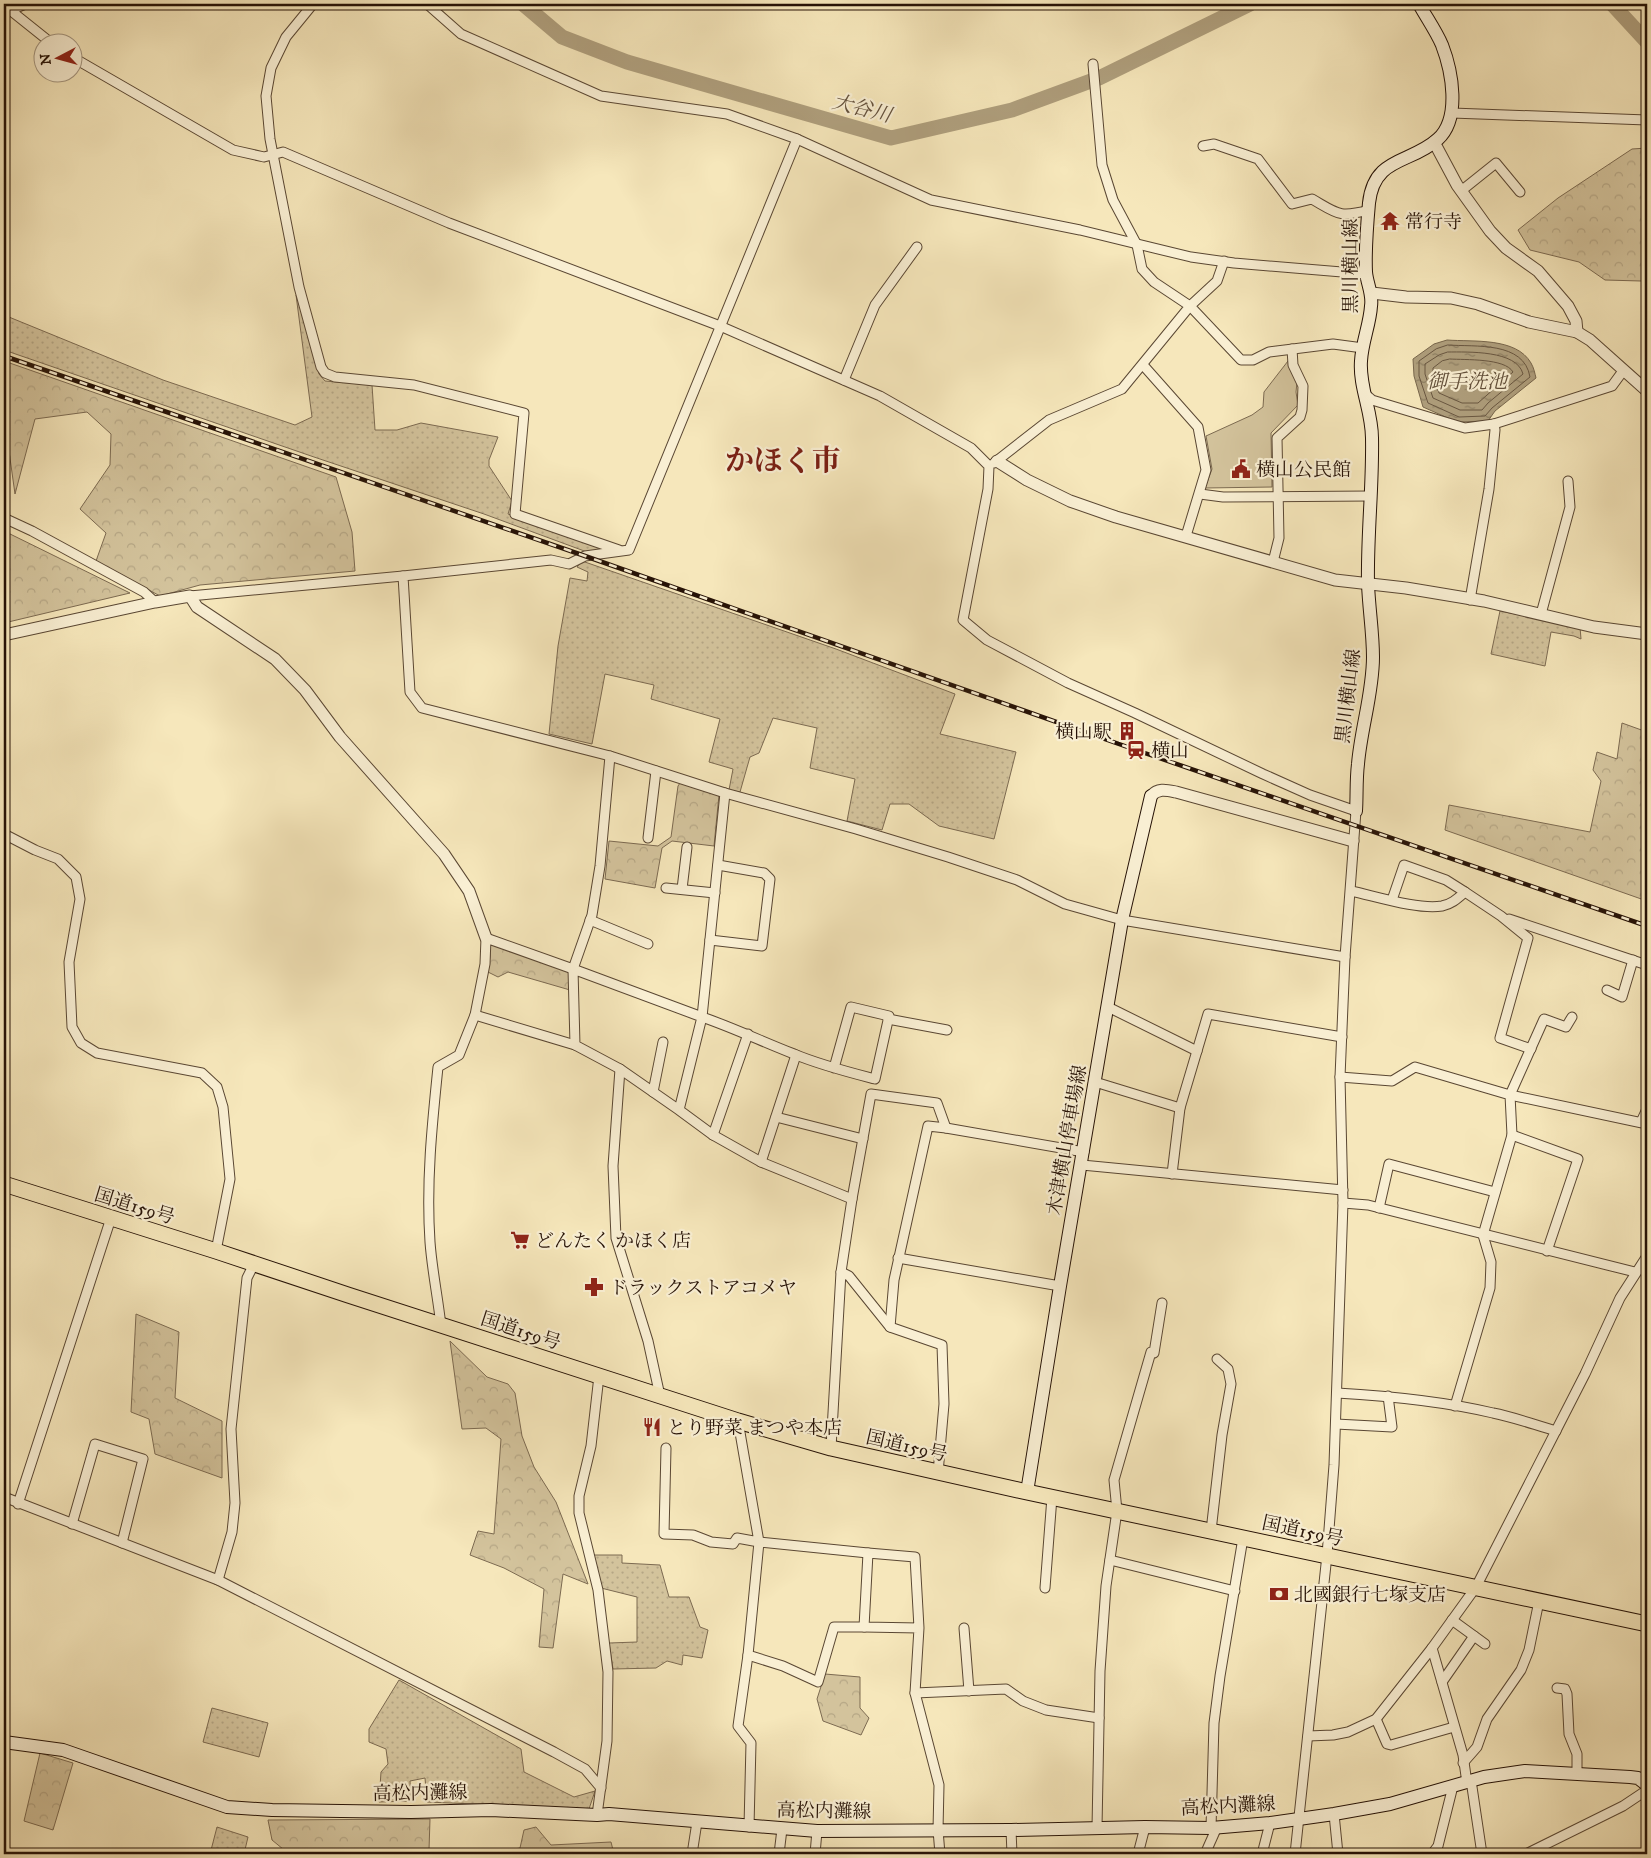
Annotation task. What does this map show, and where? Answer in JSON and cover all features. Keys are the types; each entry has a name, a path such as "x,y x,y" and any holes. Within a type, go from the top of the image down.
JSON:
{"highway":[{"name":"国道159号","path":"4,1184 738,1421 831,1448 1027,1492 1647,1624"}],"main road":[{"name":"黒川横山線","path":"1356,811 1358,765 1372,676 1373,657 1368,584 1372,436 1361,375 1363,348 1372,307 1372,293 1366,274 1369,210 1374,186 1380,174 1392,164 1434,142 1445,131 1452,113 1452,94 1442,46 1419,4"},
{"name":"木津横山停車場線","path":"1027,1492 1122,920 1151,796"},
{"name":"高松内灘線","path":"4,1742 63,1750 227,1807 272,1810 411,1812 491,1810 609,1814 817,1831 1214,1827 1270,1823 1390,1804 1484,1777 1525,1771 1630,1777 1638,1778 1647,1785"}],"street":[{"path":"7,11 23,4"},
{"path":"313,4 286,37 271,68 266,96 270,140 299,287 321,368 325,373 334,377 414,385 524,412 515,514 621,551"},
{"path":"427,4 461,34 601,96 727,114 797,138 931,200 1080,230 1191,257 1366,274"},
{"path":"7,11 36,32"},
{"path":"82,63 224,146 264,157 283,152 449,223 720,326 844,380 880,396 963,443 993,464 1070,501 1116,517 1336,580 1406,588 1594,626 1647,634"},
{"path":"1093,66 1102,165 1113,200 1137,245 1142,269 1154,282 1190,306 1242,360 1253,360 1269,352 1333,344 1363,348"},
{"path":"1452,113 1647,120"},
{"path":"4,635 190,596 551,560 569,564 585,556 629,550 797,138"},
{"path":"1434,142 1461,191 1490,231 1506,248 1538,271 1568,306 1576,321 1577,332"},
{"path":"1203,146 1214,144 1258,159 1292,204 1312,199 1335,213 1354,214 1369,210"},
{"path":"1461,191 1496,162 1520,192"},
{"path":"844,380 875,305 917,247"},
{"path":"1224,261 1217,281 1190,306 1122,389 1049,420 993,464 963,620 987,640 1068,683 1310,795 1356,811 1345,957 1340,1077 1343,1203 1334,1465 1327,1555 1295,1854"},
{"path":"1372,293 1406,297 1451,298 1478,304 1529,322 1577,332 1590,340 1647,391"},
{"path":"1273,562 1279,538 1277,438 1300,418 1302,410 1303,386 1293,366 1292,349"},
{"path":"1143,365 1198,426 1206,470 1186,536"},
{"path":"1364,393 1372,400 1453,426 1466,428 1494,424 1612,386 1623,371"},
{"path":"1470,600 1490,489 1494,424"},
{"path":"1541,614 1570,507 1568,481"},
{"path":"1200,494 1223,497 1370,496"},
{"path":"4,518 32,530 144,592 155,602"},
{"path":"403,576 410,692 422,708 610,756 725,794 846,826 1017,880 1065,904 1122,920 1345,957"},
{"path":"190,596 197,606 275,659 305,690 340,737 444,854 469,891 486,938 485,964 475,1015 459,1056 438,1067 430,1151 429,1209 430,1244 442,1326"},
{"path":"575,1045 573,969 590,920 600,866 610,756"},
{"path":"648,838 656,771"},
{"path":"1151,796 1160,790 1176,792 1353,841"},
{"path":"679,1110 702,1017 725,794"},
{"path":"4,834 58,859 76,877 80,899 69,962 72,1027 81,1043 97,1053 202,1073 217,1087 223,1107 230,1179 216,1251"},
{"path":"682,889 687,847"},
{"path":"710,940 762,946 770,878 764,873 718,865"},
{"path":"1392,900 1404,865 1446,880 1501,916 1528,938 1500,1038 1530,1049"},
{"path":"666,888 715,893"},
{"path":"1351,891 1421,905 1442,906 1452,902 1465,892"},
{"path":"1501,916 1647,965"},
{"path":"590,920 648,944"},
{"path":"486,938 748,1034 796,1055 875,1079"},
{"path":"1607,990 1622,997 1633,960"},
{"path":"831,1448 840,1272 871,1094 889,1016 850,1007 834,1068"},
{"path":"1108,1007 1197,1051"},
{"path":"1172,1174 1180,1108 1208,1014 1342,1037"},
{"path":"475,1015 575,1045 620,1069 712,1135 761,1162 852,1199"},
{"path":"1455,1406 1490,1288 1491,1262 1483,1235 1512,1135 1510,1095 1544,1019 1566,1026 1572,1017"},
{"path":"888,1019 947,1030"},
{"path":"712,1135 748,1034"},
{"path":"653,1092 663,1042"},
{"path":"761,1162 796,1055"},
{"path":"1340,1077 1392,1081 1416,1066 1510,1095 1645,1126 1647,1109"},
{"path":"620,1069 613,1166 616,1238 648,1342 660,1396"},
{"path":"1095,1082 1180,1108"},
{"path":"871,1094 937,1103 946,1128"},
{"path":"776,1117 863,1140"},
{"path":"890,1327 898,1258 928,1126 946,1128 1083,1158 1172,1174 1343,1190"},
{"path":"1512,1135 1578,1160 1547,1251"},
{"path":"1379,1208 1389,1164 1495,1192"},
{"path":"1343,1203 1368,1205 1636,1272"},
{"path":"18,1504 111,1218"},
{"path":"1308,1736 1334,1735 1348,1732 1376,1720 1476,1587 1585,1374 1620,1298 1647,1256"},
{"path":"898,1258 1060,1286"},
{"path":"218,1580 232,1532 234,1503 231,1429 247,1278 254,1264"},
{"path":"840,1272 849,1276 890,1327 942,1345 944,1404 938,1472"},
{"path":"1097,1828 1100,1671 1106,1586 1117,1511 1114,1480 1151,1352 1154,1353 1162,1303"},
{"path":"1211,1531 1222,1435 1231,1384 1231,1376 1228,1369 1217,1359"},
{"path":"597,1815 607,1741 608,1672 598,1593 579,1513 579,1496 590,1446 599,1376"},
{"path":"1337,1393 1388,1396 1455,1406 1494,1413 1556,1431"},
{"path":"1336,1424 1392,1427 1388,1396"},
{"path":"738,1421 759,1542 748,1655 738,1726 751,1743 748,1826"},
{"path":"72,1524 95,1444 143,1459 122,1543"},
{"path":"666,1448 664,1534 693,1535 711,1542 733,1544 737,1538 759,1542 915,1557 919,1628 915,1693 939,1785 938,1830 940,1854"},
{"path":"4,1497 218,1580 554,1752 585,1769 601,1788"},
{"path":"1045,1588 1052,1497"},
{"path":"1205,1854 1214,1827 1214,1723 1243,1538"},
{"path":"864,1627 868,1553"},
{"path":"1110,1560 1235,1591"},
{"path":"1463,1759 1476,1747 1487,1720 1521,1670 1528,1650 1539,1601"},
{"path":"1452,1620 1485,1644"},
{"path":"748,1655 783,1666 818,1682 834,1627 919,1628"},
{"path":"964,1628 969,1691"},
{"path":"1442,1682 1474,1636"},
{"path":"1432,1648 1468,1782 1472,1787 1482,1854"},
{"path":"1557,1688 1565,1689 1567,1694 1569,1734 1577,1754 1577,1774"},
{"path":"915,1693 1006,1689 1023,1701 1046,1710 1099,1718"},
{"path":"1376,1720 1387,1744 1391,1745 1454,1727"},
{"path":"1432,1854 1438,1846 1453,1786"},
{"path":"1526,1854 1623,1806 1647,1790"},
{"path":"1334,1814 1338,1854"},
{"path":"692,1854 695,1846 697,1822"},
{"path":"1262,1854 1270,1823"},
{"path":"1138,1854 1145,1827"},
{"path":"779,1854 782,1829"},
{"path":"1010,1830 1012,1854"},
{"path":"815,1854 817,1831"}],"green space":[{"path":"1647,148 1647,287 1641,281 1605,280 1579,262 1530,250 1518,230 1558,198 1632,149"},
{"path":"296,295 300,299 319,374 325,381 372,385 375,430 397,430 421,423 498,437 489,460 489,466 512,501 508,514 609,549 587,552 484,514 4,350 4,315 163,380 295,425 312,417"},
{"path":"4,361 336,477 352,532 355,571 200,585 160,596 96,561 106,533 80,509 110,465 111,434 87,412 35,419 15,494 8,444 4,442"},
{"path":"1288,361 1297,382 1298,405 1271,433 1272,487 1205,488 1212,469 1206,436 1252,415 1263,407 1264,392"},
{"path":"4,531 130,593 4,623"},
{"path":"582,561 836,649 955,694 940,734 1016,752 994,839 939,826 909,804 890,804 882,830 847,821 855,779 810,768 817,728 773,718 759,753 750,757 740,792 729,790 733,769 709,762 720,719 651,699 654,685 605,674 592,744 549,734 558,646 570,578 587,581 588,572 577,567"},
{"path":"1500,611 1580,627 1581,639 1551,632 1545,666 1491,654"},
{"path":"1622,723 1647,732 1647,901 1445,830 1449,805 1590,832 1601,781 1593,770 1597,752 1617,759"},
{"path":"680,783 719,795 714,846 672,841 662,848 655,888 605,879 609,841 658,846 671,837"},
{"path":"489,944 569,970 570,990 508,972 498,977 488,972"},
{"path":"136,1314 179,1332 175,1398 222,1421 222,1478 155,1454 149,1419 131,1412"},
{"path":"450,1341 487,1377 508,1384 515,1393 522,1436 534,1467 556,1502 588,1584 563,1574 553,1648 539,1647 544,1589 504,1568 470,1555 478,1531 494,1534 501,1439 486,1428 462,1429"},
{"path":"593,1555 622,1555 622,1563 660,1565 669,1597 689,1597 700,1627 708,1630 702,1658 683,1655 682,1665 667,1661 656,1668 613,1669 609,1643 637,1642 637,1597 601,1588"},
{"path":"825,1674 860,1677 860,1708 869,1718 861,1735 823,1721 817,1699"},
{"path":"399,1680 521,1749 524,1772 574,1797 595,1791 589,1809 427,1802 425,1778 410,1781 411,1801 379,1802 381,1772 388,1764 386,1749 369,1742 369,1729"},
{"path":"212,1708 268,1723 259,1757 203,1742"},
{"path":"40,1753 73,1763 53,1830 24,1821"},
{"path":"430,1819 429,1850 453,1854 289,1854 272,1840 268,1820"},
{"path":"217,1827 248,1837 244,1854 210,1854"},
{"path":"536,1827 551,1845 611,1842 614,1854 485,1854 520,1848 524,1830"}],"water":[{"name":"御手洗池","path":"1447,340 1481,341 1505,345 1515,349 1531,363 1536,378 1495,411 1488,421 1457,422 1423,407 1414,376 1413,359 1434,344"}],"waterway":[{"name":"大谷川","path":"523,4 562,37 627,62 891,138 1012,110 1099,78 1250,4"},
{"path":"1612,4 1647,42"}],"railway":[{"path":"4,356 1647,926"}],"place":[{"name":"常行寺","path":"1390,221"},
{"name":"横山公民館","path":"1241,469"},
{"name":"横山駅","path":"1127,731"},
{"name":"横山","path":"1136,750"},
{"name":"どんたく かほく店","path":"520,1240"},
{"name":"ドラックストアコメヤ","path":"594,1287"},
{"name":"とり野菜 まつや本店","path":"652,1427"},
{"name":"北國銀行七塚支店","path":"1279,1594"}],"district":[{"name":"かほく市","path":"783,460"}]}
